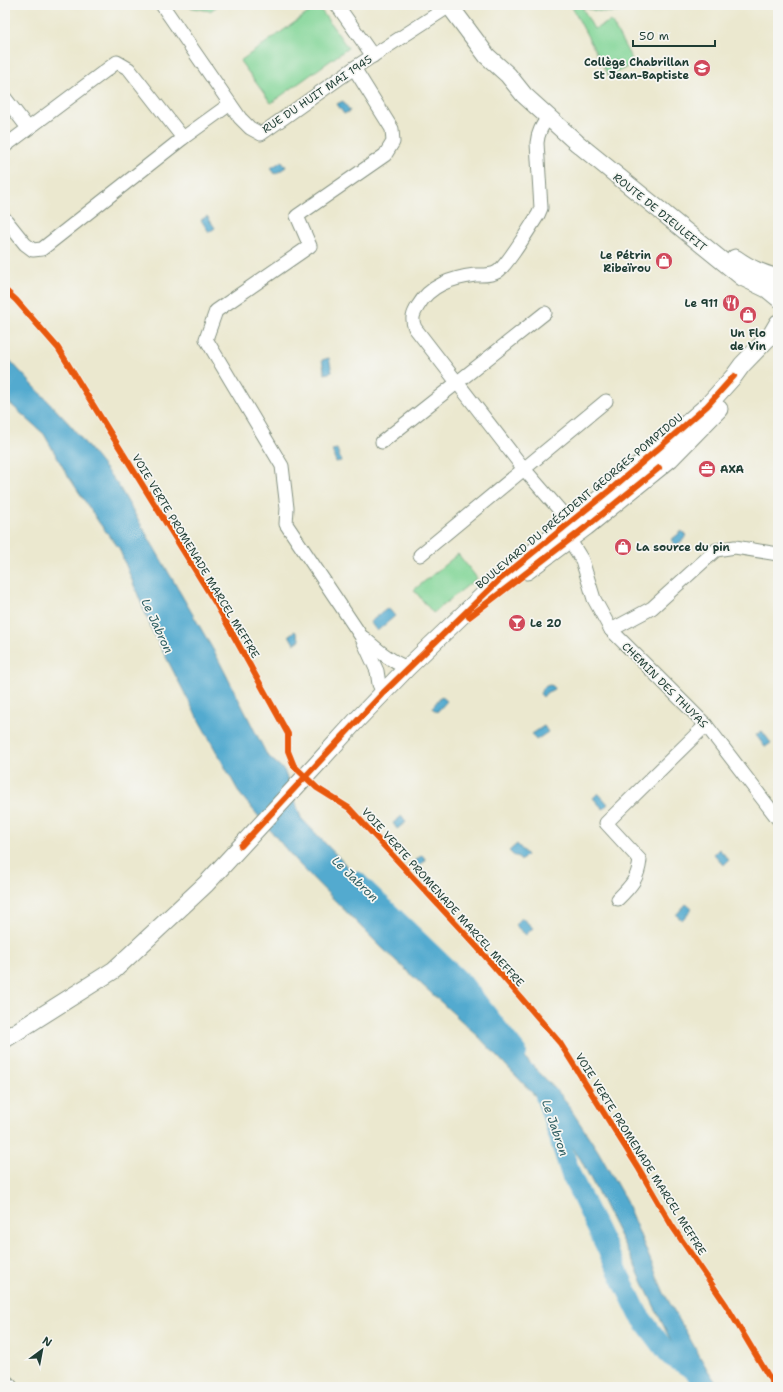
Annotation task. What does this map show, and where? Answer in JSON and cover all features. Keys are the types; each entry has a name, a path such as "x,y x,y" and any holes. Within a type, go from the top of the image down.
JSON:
{"main road":[{"name":"ROUTE DE DIEULEFIT","path":"453,5 524,95 582,148 742,277 767,290 778,298"},
{"name":"ROUTE DE DIEULEFIT","path":"548,117 601,155 716,245 758,272 778,278"},
{"name":"BOULEVARD DU PRÉSIDENT GEORGES POMPIDOU","path":"5,1039 114,970 206,884 355,722 407,668 498,580 610,490 707,406 742,365 771,335 778,323"},
{"name":"BOULEVARD DU PRÉSIDENT GEORGES POMPIDOU","path":"436,640 570,540 670,459 718,410 778,342"},
{"path":"5,1382 10,1387"}],"street":[{"name":"RUE DU HUIT MAI 1945","path":"162,5 240,118 250,128 262,134 354,68 453,5"},
{"path":"338,5 373,56"},
{"path":"5,146 117,62 129,69 183,138"},
{"path":"354,68 392,129 393,142 385,155 297,216 310,246 216,311 206,339 282,466 287,508 286,524 361,636 377,671 379,684 383,693"},
{"path":"5,98 28,128"},
{"path":"5,219 25,244 33,250 42,249 183,138 230,104"},
{"path":"548,117 541,126 537,143 541,208 538,215 513,252 497,272 490,275 463,277 448,280 437,286 419,303 414,312 412,321 524,469 570,522"},
{"path":"382,442 545,313"},
{"path":"420,555 606,401"},
{"path":"570,540 566,534 601,504 610,490"},
{"name":"CHEMIN DES THUYAS","path":"570,540 582,560 594,599 611,630 706,725 778,819"},
{"path":"611,630 652,608 716,550 735,547 778,554"},
{"path":"361,636 387,658 396,664 407,668"},
{"path":"618,899 634,882 639,872 640,860 606,823 706,725"}],"green space":[{"path":"187,5 219,5 210,11 189,7"},
{"path":"571,5 636,5 630,9 616,12 602,12 582,7 594,29 611,21 634,63 609,77"},
{"path":"318,6 348,48 271,103 240,61"},
{"path":"458,554 477,578 433,613 414,590"}],"water":[{"path":"343,101 350,111 344,114 337,104"},
{"path":"282,161 286,167 275,174 271,168"},
{"path":"207,216 215,228 209,232 201,220"},
{"path":"5,355 72,427 118,485 215,653 267,755 284,770 301,818 344,863 408,937 562,1096 598,1151 625,1199 664,1293 707,1369 719,1387 701,1387 680,1360 632,1260 581,1160 541,1102 478,1036 381,947 296,861 240,794 196,715 153,632 119,548 100,524 65,471 44,434 5,399"},
{"path":"329,358 332,372 325,374 322,360"},
{"path":"337,449 341,461 336,462 332,450"},
{"path":"682,531 687,536 676,546 671,540"},
{"path":"388,608 395,616 377,631 370,622"},
{"path":"295,631 300,640 294,644 289,635"},
{"path":"550,685 553,686 554,689 546,693 543,697 540,694 545,687"},
{"path":"441,696 447,701 437,712 432,708"},
{"path":"544,726 548,732 536,740 532,734"},
{"path":"762,731 771,743 765,747 756,735"},
{"path":"598,793 608,804 603,809 593,798"},
{"path":"402,816 406,822 397,829 393,823"},
{"path":"517,844 527,855 521,861 517,856 514,856 509,851"},
{"path":"719,849 729,860 724,865 714,854"},
{"path":"422,855 426,860 416,869 412,864"},
{"path":"686,904 692,909 682,920 676,915"},
{"path":"522,918 533,928 526,935 515,925"}],"waterway":[{"name":"Le Jabron","path":"356,881 463,984 517,1053"},
{"name":"Le Jabron","path":"545,1096 571,1175 639,1315 670,1356 694,1370 705,1387"}],"cycle path":[{"name":"VOIE VERTE PROMENADE MARCEL MEFFRE","path":"5,290 16,300 58,348 216,604 288,734 288,751 294,766 317,788 349,808 478,948 560,1043 639,1169 672,1226 726,1305 775,1387"},
{"path":"241,846 383,693 498,581 659,448 707,406 734,376"},
{"path":"469,617 586,527 659,468"}],"place":[{"name":"Collège Chabrillan St Jean-Baptiste","path":"702,68"},
{"name":"Le Pétrin Ribeïrou","path":"664,261"},
{"name":"Le 911","path":"731,303"},
{"name":"Un Flo de Vin","path":"748,315"},
{"name":"AXA","path":"707,469"},
{"name":"La source du pin","path":"623,547"},
{"name":"Le 20","path":"517,623"}]}
